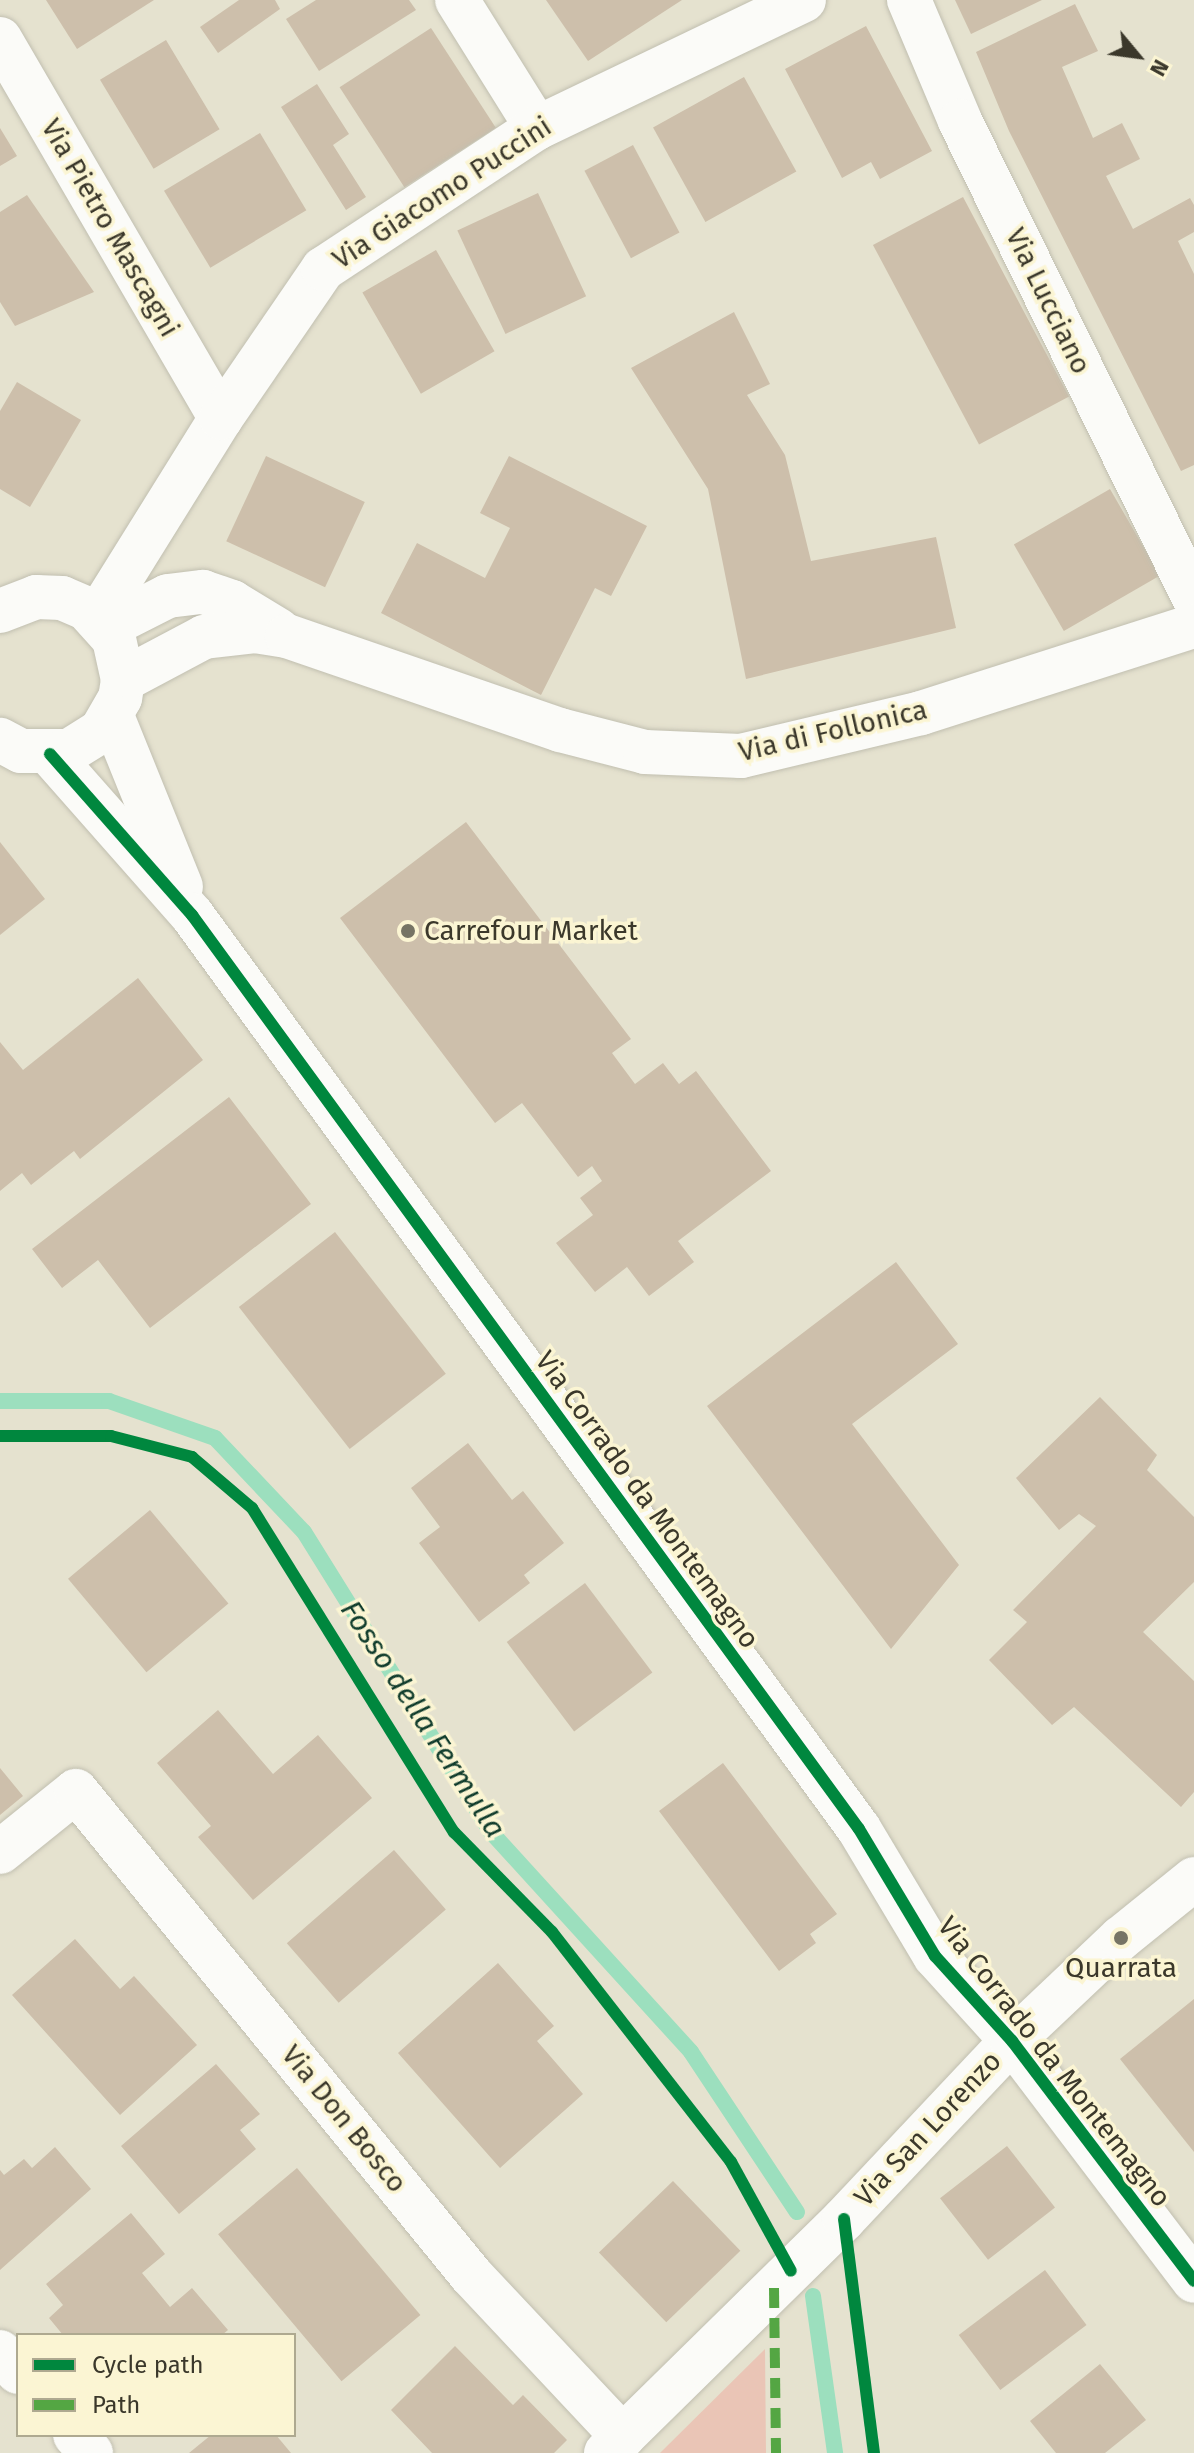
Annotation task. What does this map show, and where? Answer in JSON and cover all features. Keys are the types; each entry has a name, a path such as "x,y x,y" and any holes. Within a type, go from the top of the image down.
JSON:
{"street":[{"path":"457,0 537,128"},
{"name":"Via Giacomo Puccini","path":"102,622 221,418 323,269 537,128 804,0"},
{"name":"Via Lucciano","path":"909,0 960,121 1194,598"},
{"name":"Via Pietro Mascagni","path":"0,39 221,418"},
{"name":"Via di Follonica","path":"102,622 168,596 203,592 232,602 287,636 560,730 645,752 741,756 921,713 1194,626"},
{"path":"3,605 36,597 62,598 102,622"},
{"name":"Via Corrado da Montemagno","path":"102,622 120,651 118,698 192,915"},
{"name":"Via di Follonica","path":"14,747 86,742 118,698 219,632 287,636"},
{"name":"Via Corrado da Montemagno","path":"14,747 192,915 859,1829 935,1956 1012,2041 1194,2281"},
{"name":"Via Don Bosco","path":"0,1852 76,1791 471,2275 614,2445"},
{"name":"Via San Lorenzo","path":"614,2445 844,2219 1012,2041 1121,1938 1194,1879"},
{"path":"0,2352 16,2370"},
{"path":"77,2437 91,2453"}],"shaded area":[{"path":"765,2349 766,2453 660,2453"}],"building":[{"path":"46,0 154,0 77,49"},
{"path":"239,0 275,0 280,9 218,53 200,27"},
{"path":"316,0 409,0 416,10 319,71 286,19"},
{"path":"546,0 682,0 588,61"},
{"path":"955,0 1042,0 971,34"},
{"path":"1075,4 1098,51 1062,67 1093,138 1122,123 1140,159 1106,176 1133,229 1190,198 1194,205 1194,232 1178,241 1194,274 1194,465 1181,471 1009,131 976,52"},
{"path":"866,26 932,151 880,179 871,162 842,178 785,69"},
{"path":"431,28 496,128 404,187 340,87"},
{"path":"166,40 220,129 154,169 100,80"},
{"path":"744,77 796,171 705,222 653,127"},
{"path":"317,84 349,134 333,145 366,197 346,210 281,107"},
{"path":"0,128 17,156 0,166"},
{"path":"260,133 306,210 210,268 164,191"},
{"path":"633,145 679,232 631,258 584,171"},
{"path":"538,193 586,296 506,334 457,231"},
{"path":"27,195 94,292 15,326 0,302 0,212"},
{"path":"963,197 1069,397 979,444 873,245"},
{"path":"436,250 494,351 421,394 362,292"},
{"path":"734,312 770,384 747,395 785,455 811,561 936,537 956,628 746,679 708,489 631,368"},
{"path":"17,382 81,420 30,507 0,489 0,411"},
{"path":"266,456 365,502 325,587 226,541"},
{"path":"509,456 647,526 611,596 595,588 541,695 381,613 417,543 485,578 510,528 480,513"},
{"path":"1110,489 1160,576 1064,631 1014,544"},
{"path":"466,822 631,1039 612,1053 635,1084 663,1063 679,1084 696,1071 771,1171 678,1241 694,1262 649,1296 627,1267 595,1292 556,1243 593,1215 580,1198 602,1181 592,1166 578,1177 522,1103 495,1123 340,918"},
{"path":"0,842 45,899 0,935"},
{"path":"138,978 203,1060 80,1159 74,1151 31,1185 22,1173 0,1191 0,1042 23,1070"},
{"path":"229,1097 311,1204 150,1328 98,1260 62,1288 32,1249"},
{"path":"335,1232 446,1374 350,1449 239,1307"},
{"path":"896,1262 958,1344 852,1424 959,1565 891,1649 707,1406"},
{"path":"1100,1397 1157,1455 1147,1470 1194,1517 1194,1582 1143,1632 1194,1681 1194,1792 1181,1807 1074,1707 1052,1725 989,1660 1027,1622 1013,1610 1096,1526 1079,1514 1059,1530 1016,1478"},
{"path":"468,1443 512,1500 523,1491 564,1543 524,1575 530,1583 479,1622 419,1543 440,1527 411,1488"},
{"path":"150,1510 228,1603 146,1672 68,1579"},
{"path":"585,1583 652,1672 574,1731 507,1642"},
{"path":"218,1710 273,1774 318,1735 372,1798 253,1900 198,1837 211,1826 157,1763"},
{"path":"723,1763 837,1914 810,1934 816,1943 779,1971 659,1811"},
{"path":"0,1768 23,1796 0,1815"},
{"path":"394,1850 446,1910 339,2003 287,1943"},
{"path":"75,1939 120,1989 134,1976 197,2045 120,2115 12,1995"},
{"path":"498,1963 554,2026 537,2041 583,2094 500,2168 398,2053"},
{"path":"1194,1999 1194,2152 1120,2059"},
{"path":"216,2064 260,2114 240,2130 256,2149 179,2214 121,2146"},
{"path":"1007,2146 1055,2207 988,2260 940,2198"},
{"path":"55,2147 91,2189 0,2270 0,2170 4,2175 24,2159 32,2168"},
{"path":"297,2168 420,2315 342,2381 218,2234"},
{"path":"673,2181 740,2251 666,2322 599,2253"},
{"path":"131,2213 165,2254 142,2273 170,2307 192,2288 228,2330 224,2333 61,2333 49,2318 63,2305 46,2284"},
{"path":"1045,2270 1087,2325 1000,2390 959,2335"},
{"path":"455,2346 513,2405 523,2395 567,2440 554,2453 432,2453 391,2410"},
{"path":"1100,2364 1146,2420 1105,2453 1056,2453 1030,2421"},
{"path":"209,2437 278,2437 291,2453 189,2453"}],"waterway":[{"name":"Fosso della Fermulla","path":"0,1401 109,1401 215,1438 304,1532 491,1832 691,2052 797,2212"},
{"name":"Fosso della Fermulla","path":"813,2296 835,2453"}],"marked path":[{"path":"774,2288 776,2453"}],"cycle path":[{"path":"50,754 192,915 859,1829 935,1956 1012,2041 1194,2281"},
{"path":"0,1436 111,1436 192,1457 252,1508 454,1832 552,1932 731,2162 791,2271"},
{"path":"844,2219 874,2453"}],"place":[{"name":"Carrefour Market","path":"408,931"},
{"name":"Quarrata","path":"1121,1938"}]}
